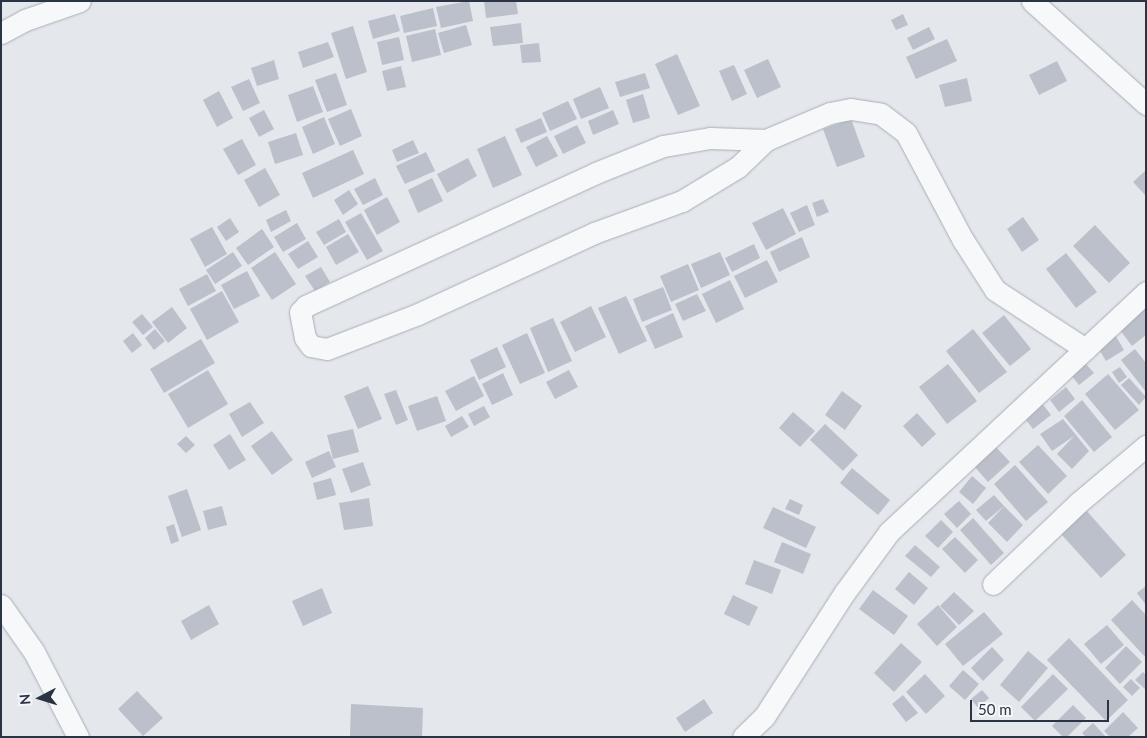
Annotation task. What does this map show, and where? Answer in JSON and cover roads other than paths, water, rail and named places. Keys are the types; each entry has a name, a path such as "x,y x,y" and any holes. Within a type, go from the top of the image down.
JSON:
{"street":[{"path":"1,33 25,20 80,1"},
{"path":"1032,1 1146,104"},
{"path":"766,140 710,138 663,146 596,173 306,306 300,312 300,322 305,338 311,346 328,349 418,314 586,237 682,201 738,167 766,140 830,114 851,108 881,114 895,123 913,144 963,240 990,284 1007,300 1085,348"},
{"path":"743,737 764,716 845,592 889,532 1146,292"},
{"path":"993,584 1078,503 1146,446"},
{"path":"1,605 34,652 78,737"}]}
